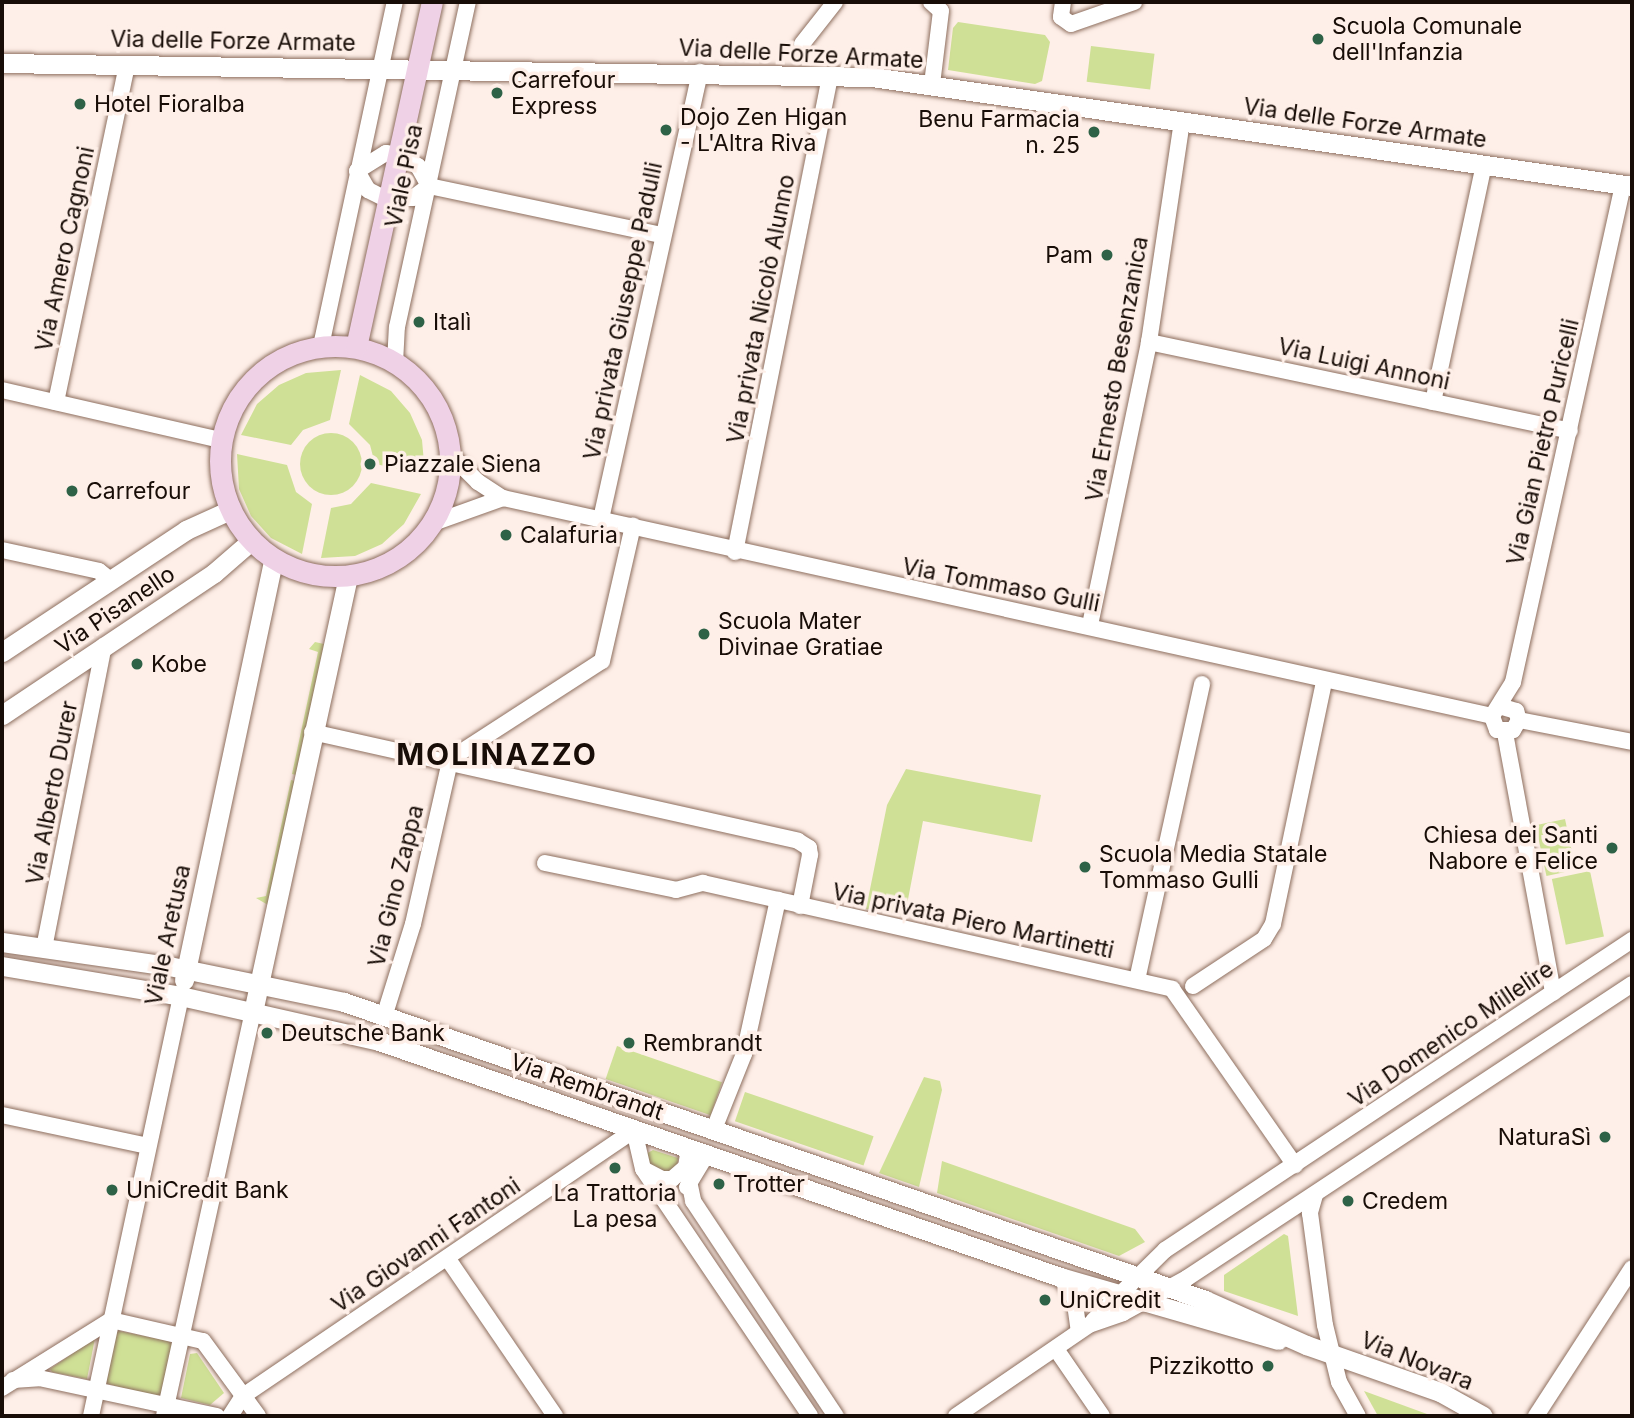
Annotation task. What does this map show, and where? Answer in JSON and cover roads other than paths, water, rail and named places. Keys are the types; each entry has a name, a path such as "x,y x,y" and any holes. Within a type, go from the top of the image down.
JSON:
{"main road":[{"name":"Viale Pisa","path":"356,346 432,2"},
{"path":"321,346 356,346 395,363 433,400 445,426 450,454 447,487 432,523 391,562 348,575 308,573 273,560 251,541 230,510 219,471 221,440 232,409 249,383 281,358 321,346"}],"street":[{"name":"Viale Pisa","path":"321,346 395,2"},
{"name":"Viale Pisa","path":"395,363 397,327 468,2"},
{"path":"802,44 835,2"},
{"path":"1063,2 1063,21 1077,23 1134,2"},
{"path":"932,84 936,6"},
{"name":"Via delle Forze Armate","path":"2,63 830,75 932,84 1628,186"},
{"name":"Via Amero Cagnoni","path":"56,402 127,64"},
{"name":"Via privata Giuseppe Padulli","path":"601,519 700,72"},
{"name":"Via privata Nicolò Alunno","path":"735,552 830,75"},
{"name":"Via Ernesto Besenzanica","path":"1090,625 1149,342 1182,121"},
{"path":"429,186 418,166 398,155 374,157 357,171 368,190 388,200 413,198 429,186 662,235"},
{"path":"1433,402 1484,165"},
{"name":"Via Gian Pietro Puricelli","path":"1495,711 1513,682 1628,186"},
{"name":"Via Luigi Annoni","path":"1149,342 1570,431"},
{"path":"2,390 221,440"},
{"name":"Via Tommaso Gulli","path":"450,454 478,482 503,498 633,526 735,552 1090,625 1324,681 1495,711"},
{"path":"432,523 503,498"},
{"name":"Via Pisanello","path":"2,652 186,530 230,510"},
{"path":"449,765 458,754 604,658 633,526"},
{"name":"Via Pisanello","path":"2,715 214,573 251,541"},
{"path":"2,550 99,571 110,580"},
{"name":"Viale Aretusa","path":"91,1416 273,560"},
{"path":"165,1411 348,575"},
{"name":"Via Alberto Durer","path":"44,948 104,646"},
{"path":"1194,986 1264,939 1273,925 1324,681"},
{"name":"Via privata Piero Martinetti","path":"1137,980 1202,684"},
{"path":"1513,707 1519,720 1516,728 1505,733 1494,727 1495,711 1513,707"},
{"path":"1519,720 1632,742"},
{"name":"Via privata Piero Martinetti","path":"312,732 805,844 810,855 800,906"},
{"path":"1505,733 1553,993"},
{"name":"Via Gino Zappa","path":"384,1017 413,924 449,765"},
{"name":"Via privata Piero Martinetti","path":"545,863 669,888 703,883 1165,986 1178,995 1295,1165"},
{"path":"714,1129 744,1054 778,900"},
{"name":"Via Domenico Millelire","path":"1084,1328 1140,1289 1165,1250 1632,940"},
{"name":"Via Rembrandt","path":"2,942 186,969 344,1002 714,1129 1140,1289"},
{"name":"Via Rembrandt","path":"2,966 181,996 379,1041 634,1130 694,1156 1060,1277 1119,1293 1140,1289"},
{"path":"1171,1288 1632,984"},
{"path":"2,1115 148,1146"},
{"path":"634,1130 643,1169 810,1416"},
{"name":"Via Giovanni Fantoni","path":"243,1396 449,1259 634,1130"},
{"path":"643,1169 662,1179 672,1178 694,1156"},
{"path":"694,1156 689,1191 836,1416"},
{"path":"689,1191 694,1156"},
{"path":"667,1207 670,1194 689,1191"},
{"path":"1315,1195 1310,1213 1332,1354 1339,1382 1358,1416"},
{"path":"449,1259 555,1416"},
{"path":"1536,1416 1632,1268"},
{"path":"1060,1277 1074,1297 1084,1328"},
{"path":"1140,1289 1171,1288 1307,1345"},
{"path":"1140,1289 1228,1329 1307,1345"},
{"path":"956,1416 1084,1328 1119,1293"},
{"path":"7,1384 111,1320 182,1334 206,1344 258,1416"},
{"name":"Via Novara","path":"1307,1345 1430,1388 1483,1416"},
{"path":"1056,1349 1102,1416"},
{"path":"7,1384 38,1378 97,1391 165,1411 217,1416"},
{"path":"230,1416 243,1396"}],"place":[{"name":"Scuola Comunale dell'Infanzia","path":"1318,39"},
{"name":"Carrefour Express","path":"497,93"},
{"name":"Hotel Fioralba","path":"80,104"},
{"name":"Dojo Zen Higan - L'Altra Riva","path":"666,130"},
{"name":"Benu Farmacia n. 25","path":"1094,132"},
{"name":"Pam","path":"1107,255"},
{"name":"Italì","path":"419,322"},
{"name":"Piazzale Siena","path":"370,464"},
{"name":"Carrefour","path":"72,491"},
{"name":"Calafuria","path":"506,535"},
{"name":"Scuola Mater Divinae Gratiae","path":"704,634"},
{"name":"Kobe","path":"137,664"},
{"name":"Chiesa dei Santi Nabore e Felice","path":"1612,848"},
{"name":"Scuola Media Statale Tommaso Gulli","path":"1085,867"},
{"name":"Deutsche Bank","path":"267,1033"},
{"name":"Rembrandt","path":"629,1043"},
{"name":"NaturaSì","path":"1605,1137"},
{"name":"La Trattoria La pesa","path":"615,1168"},
{"name":"Trotter","path":"719,1184"},
{"name":"UniCredit Bank","path":"112,1190"},
{"name":"Credem","path":"1348,1201"},
{"name":"UniCredit","path":"1045,1300"},
{"name":"Pizzikotto","path":"1268,1366"}],"district":[{"name":"MOLINAZZO","path":"497,754"}]}
